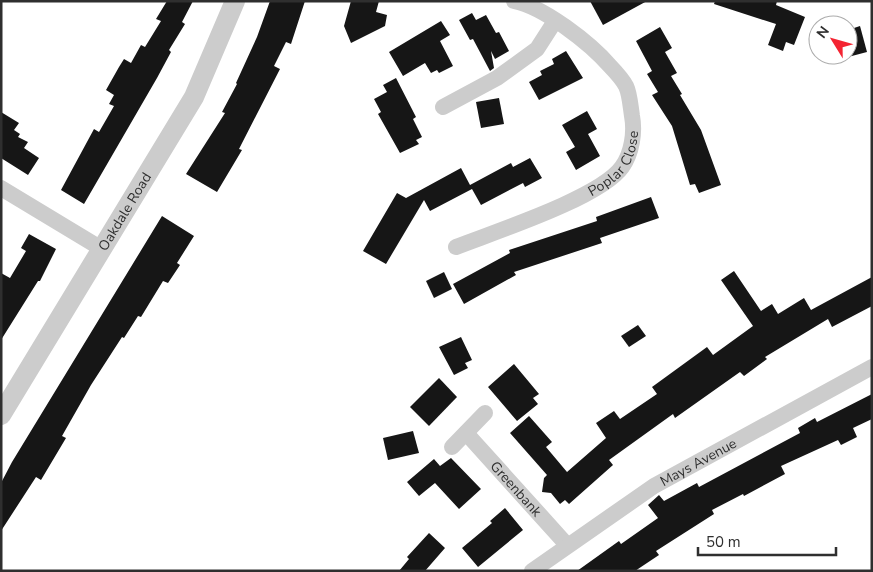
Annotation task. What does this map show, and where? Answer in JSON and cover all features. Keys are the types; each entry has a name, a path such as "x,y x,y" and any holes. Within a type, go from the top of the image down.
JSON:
{"street":[{"name":"Oakdale Road","path":"1,415 194,97 235,1"},
{"name":"Poplar Close","path":"456,247 592,193 622,167 635,132 628,85 594,48 555,21 514,1"},
{"path":"443,108 498,78 537,49 555,21"},
{"path":"1,188 102,249"},
{"name":"Mays Avenue","path":"532,571 654,486 872,367"},
{"path":"452,448 485,413"},
{"name":"Greenbank","path":"466,433 567,545"}],"building":[{"path":"167,1 193,1 182,22 185,24 169,50 171,52 84,204 61,190 94,129 99,132 114,106 109,104 114,95 106,90 124,59 131,63 141,45 145,47 161,21 156,19"},
{"path":"270,1 305,1 291,44 286,42 274,66 280,69 239,149 242,150 217,192 186,174 225,113 222,112 237,84"},
{"path":"351,1 379,1 376,12 387,15 385,26 351,43 344,26"},
{"path":"590,1 647,1 603,25"},
{"path":"715,1 777,1 776,5 805,17 794,45 786,42 783,51 768,45 776,24 714,4"},
{"path":"472,13 476,20 486,15 496,33 499,32 509,51 495,59 491,51 494,68 490,71 473,39 470,40 459,20"},
{"path":"441,21 450,35 440,41 453,66 439,73 437,70 431,73 425,63 403,76 389,52"},
{"path":"860,26 867,52 858,54 858,27"},
{"path":"660,27 672,48 665,52 677,73 671,76 701,130 721,185 699,193 695,184 690,185 672,126 652,95 658,92 647,74 652,71 636,41"},
{"path":"566,51 583,78 539,100 529,82 542,75 540,71 554,64 552,59"},
{"path":"396,78 416,117 413,119 422,137 416,140 419,144 400,153 378,114 381,112 374,99 387,92 383,85"},
{"path":"499,98 504,124 481,128 476,102"},
{"path":"587,111 597,129 588,134 600,156 576,170 566,152 575,147 562,125"},
{"path":"1,112 19,123 14,130 20,134 18,137 28,142 24,148 39,158 28,175 1,158"},
{"path":"530,158 542,178 525,187 523,183 481,205 472,189 430,211 424,200 386,264 363,251 397,193 406,198 461,168 470,185 511,163 513,167"},
{"path":"651,197 659,218 600,238 602,243 514,272 516,275 464,304 453,284 510,253 509,250 597,221 596,217"},
{"path":"162,216 194,236 177,263 180,265 168,283 163,281 141,317 138,316 124,338 122,337 91,385 62,436 66,438 41,480 36,477 1,531 1,483"},
{"path":"29,234 56,249 40,281 38,281 1,340 1,273 10,278 26,251 21,248"},
{"path":"734,271 761,311 772,304 778,314 804,298 811,310 872,277 872,306 832,327 828,319 765,357 767,359 744,376 740,372 675,418 673,414 609,460 613,465 569,504 565,500 560,504 551,493 542,492 544,478 547,475 510,433 529,416 552,442 546,447 567,472 606,438 596,423 614,411 620,419 657,394 652,387 707,347 713,355 753,326 721,280"},
{"path":"444,272 452,289 434,298 426,281"},
{"path":"638,325 646,336 629,347 621,336"},
{"path":"461,337 472,360 465,363 468,368 454,375 439,347"},
{"path":"514,364 539,394 533,398 538,404 517,421 488,387"},
{"path":"439,378 457,397 429,426 410,407"},
{"path":"872,394 872,419 853,428 857,437 841,445 838,440 781,466 785,474 744,496 743,494 712,510 714,514 656,551 659,555 635,571 577,571 619,541 621,544 658,518 648,505 659,495 664,501 697,483 699,487 800,433 798,428 815,418 817,422"},
{"path":"413,431 419,453 388,460 383,438"},
{"path":"451,458 481,489 459,509 435,483 419,496 407,482 434,459 440,466"},
{"path":"505,508 523,530 478,567 462,548 492,523 490,521"},
{"path":"429,533 445,548 425,571 399,571 409,559 407,557"}]}
